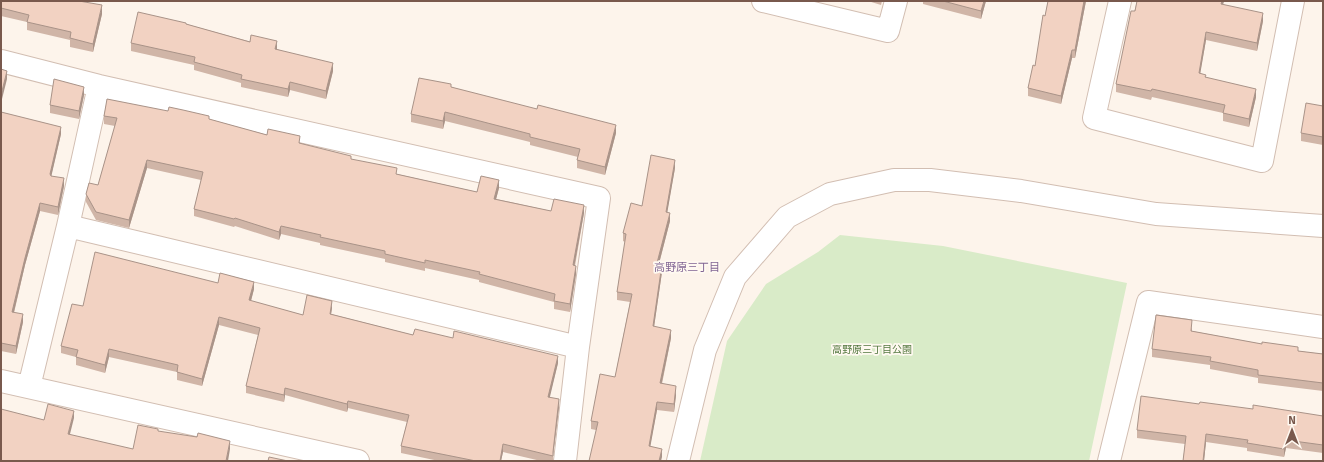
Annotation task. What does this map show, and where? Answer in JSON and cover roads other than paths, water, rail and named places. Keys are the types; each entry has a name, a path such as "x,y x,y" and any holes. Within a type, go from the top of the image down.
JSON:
{"street":[{"path":"763,1 888,30 896,1"},
{"path":"1120,1 1094,118 1262,161 1293,1"},
{"path":"1,61 99,86 599,198 578,348 565,461"},
{"path":"30,387 99,86"},
{"path":"678,461 705,350 735,277 787,217 830,194 894,180 930,180 1021,191 1156,214 1323,226"},
{"path":"68,226 578,348"},
{"path":"1109,461 1148,302 1323,327"},
{"path":"1,381 358,461"}],"district":[{"name":"高野原三丁目","path":"687,267"}],"park label":[{"name":"高野原三丁目公園","path":"872,350"}]}
